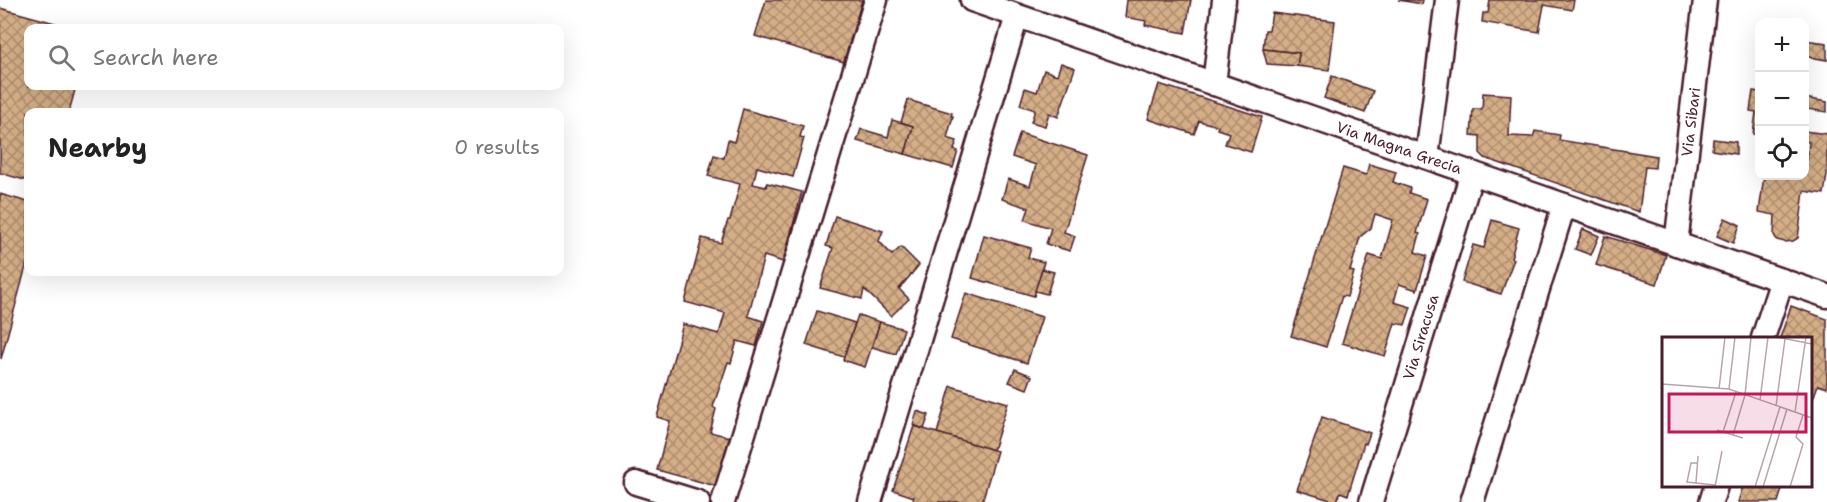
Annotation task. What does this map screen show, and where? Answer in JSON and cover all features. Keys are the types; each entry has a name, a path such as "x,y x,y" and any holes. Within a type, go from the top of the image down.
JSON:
{"street":[{"path":"723,502 876,0"},
{"name":"Via Magna Grecia","path":"972,0 1009,9 1214,84 1827,296"},
{"path":"1214,84 1224,0"},
{"path":"1427,157 1447,0"},
{"name":"Via Sibari","path":"1676,244 1705,0"},
{"path":"870,502 1009,9"},
{"name":"Via Siracusa","path":"1371,502 1472,173"},
{"path":"1472,502 1564,205"},
{"path":"1764,337 1782,280"},
{"path":"636,483 698,502"},
{"path":"1711,502 1716,487"}],"building":[{"path":"766,0 862,0 844,62 755,36"},
{"path":"1127,0 1191,0 1185,33 1145,25 1146,21 1125,17"},
{"path":"1398,0 1423,0 1422,4"},
{"path":"1490,0 1574,0 1572,10 1544,5 1539,32 1482,22 1483,13 1488,13"},
{"path":"0,8 58,24 24,24 24,90 75,90 70,108 24,108 24,180 0,173"},
{"path":"1272,13 1335,21 1329,70 1297,66 1299,53 1263,49 1265,30 1269,30"},
{"path":"1809,41 1827,43 1827,60 1809,57"},
{"path":"1263,49 1299,53 1297,66 1267,64"},
{"path":"1061,63 1075,68 1058,117 1049,113 1045,126 1031,122 1035,110 1020,105 1025,88 1037,92 1044,70 1057,75"},
{"path":"1332,76 1373,91 1365,113 1324,98"},
{"path":"1159,84 1262,117 1251,152 1225,144 1229,133 1217,129 1218,126 1199,121 1194,134 1148,119"},
{"path":"1753,91 1755,91 1755,112 1750,111"},
{"path":"1483,93 1511,95 1509,136 1533,137 1535,131 1560,135 1559,140 1656,156 1655,168 1645,167 1639,212 1485,158 1480,153 1480,136 1471,135 1473,109 1482,109"},
{"path":"1809,99 1827,102 1827,112 1809,109"},
{"path":"908,100 952,113 947,138 957,141 954,150 958,151 953,168 905,154 913,126 901,122"},
{"path":"743,109 803,126 800,137 804,138 793,177 757,167 753,184 766,187 767,183 802,192 783,262 764,256 748,316 763,321 756,346 737,341 731,363 728,362 713,407 716,409 710,432 730,437 716,486 657,470 670,421 657,417 683,324 719,334 725,313 685,302 702,238 721,243 728,220 730,220 740,184 708,176 714,155 724,158 728,140 734,142"},
{"path":"892,120 913,126 905,154 857,141 861,129 888,137"},
{"path":"1809,132 1827,134 1827,175 1824,194 1804,191 1798,238 1785,242 1777,240 1774,235 1775,215 1759,212 1763,180 1809,180"},
{"path":"1020,133 1088,155 1064,232 1075,236 1070,251 1046,244 1051,228 1025,220 1029,208 1002,199 1008,179 1030,186 1036,165 1012,157"},
{"path":"1713,139 1736,142 1736,154 1712,150"},
{"path":"1369,164 1396,172 1393,182 1410,188 1409,193 1427,199 1417,233 1420,234 1415,252 1427,256 1417,290 1399,284 1394,302 1411,307 1405,325 1395,323 1385,356 1342,343 1369,255 1382,259 1393,220 1375,214 1371,228 1360,237 1350,271 1354,272 1347,297 1342,296 1326,347 1291,336 1343,168 1366,175"},
{"path":"0,194 24,201 24,274 1,359"},
{"path":"835,216 883,231 879,241 892,255 901,247 919,265 899,289 909,299 891,316 864,289 862,299 820,288 833,248 826,246"},
{"path":"1725,218 1740,225 1733,243 1717,236"},
{"path":"1492,220 1519,228 1511,258 1514,259 1501,294 1462,282 1473,245 1484,248"},
{"path":"1583,229 1599,236 1591,255 1575,249"},
{"path":"984,235 1031,248 1028,258 1044,262 1034,296 972,278"},
{"path":"1605,236 1666,255 1657,284 1596,265"},
{"path":"1042,269 1054,272 1047,294 1035,291"},
{"path":"966,293 1042,317 1027,363 951,339"},
{"path":"1791,306 1827,319 1827,388 1818,385 1812,402 1812,337 1780,337"},
{"path":"817,311 855,323 844,357 806,345"},
{"path":"858,315 880,322 865,367 843,360"},
{"path":"880,322 904,329 896,354 872,347"},
{"path":"1015,369 1032,376 1027,389 1009,382"},
{"path":"951,386 1008,403 993,450 937,433"},
{"path":"917,411 929,415 924,429 913,425"},
{"path":"1322,417 1370,433 1366,444 1364,443 1348,495 1340,492 1337,502 1297,490"},
{"path":"914,426 997,451 982,502 912,502 914,497 893,490"},
{"path":"1743,487 1783,487 1778,502 1738,502"}]}
